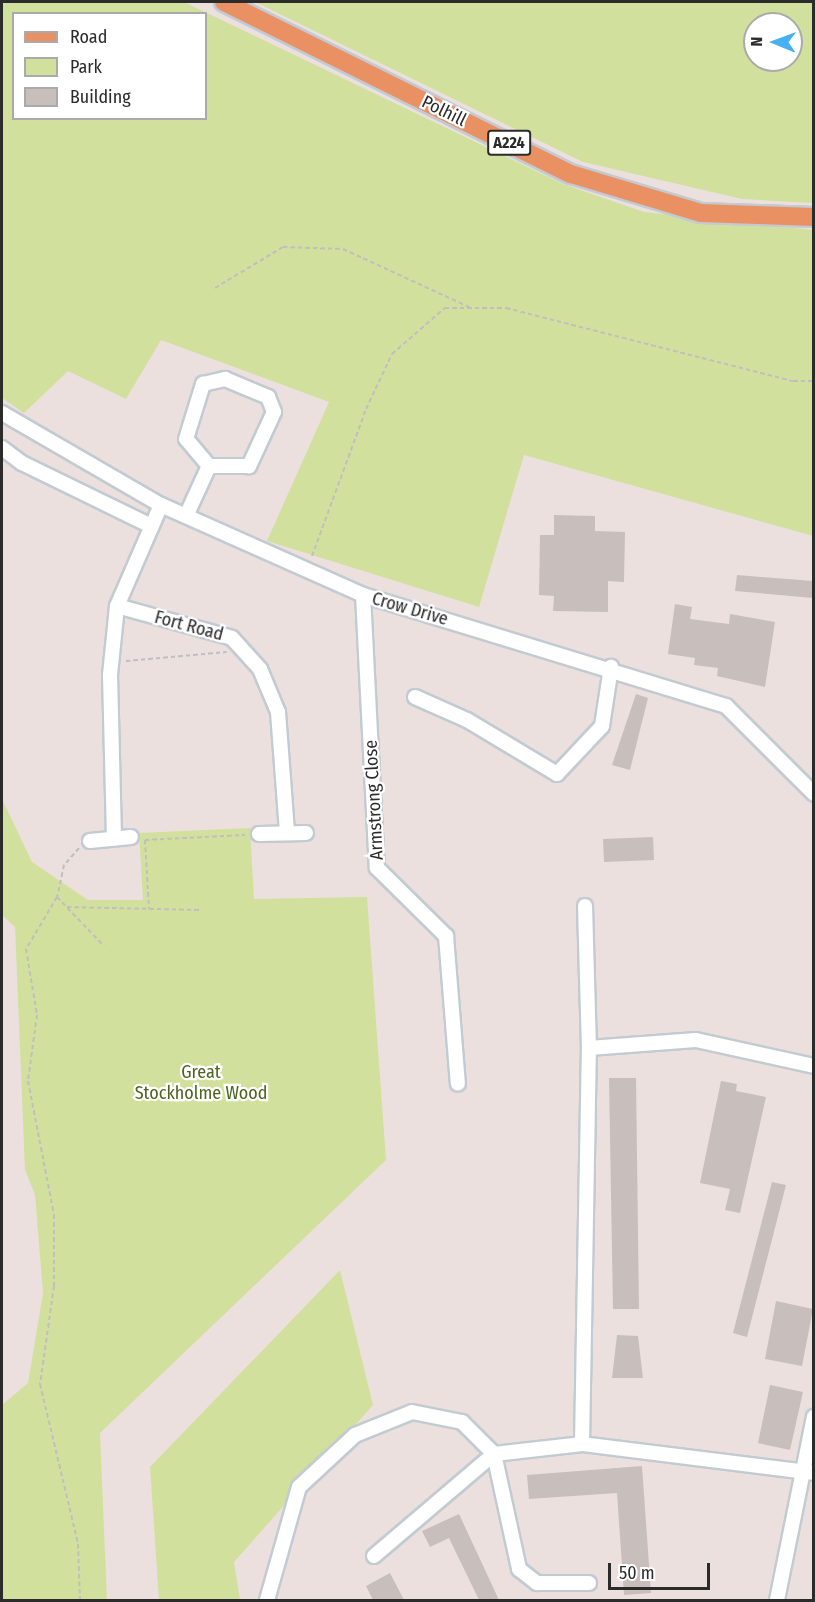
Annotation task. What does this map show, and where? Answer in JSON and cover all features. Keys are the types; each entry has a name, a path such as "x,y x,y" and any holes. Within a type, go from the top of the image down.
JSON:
{"main road":[{"name":"Polhill","path":"224,2 571,174 701,213 813,217"}],"street":[{"path":"225,379 268,397 274,412 249,466 209,466 186,439 203,384 225,379"},
{"name":"Crow Drive","path":"2,413 161,505 363,595 610,667 726,706 813,795"},
{"path":"2,448 22,463 151,526"},
{"path":"186,516 209,466"},
{"path":"114,838 111,662 117,606 161,505"},
{"name":"Armstrong Close","path":"363,595 377,868 446,936 458,1084"},
{"name":"Fort Road","path":"117,606 232,638 260,669 278,712 287,833"},
{"path":"414,697 467,720 557,774 602,726 610,667"},
{"path":"259,834 306,832"},
{"path":"90,841 138,838"},
{"path":"582,1444 589,1048 585,906"},
{"path":"589,1048 696,1040 813,1066"},
{"path":"267,1600 299,1487 356,1435 412,1412 462,1422 494,1454 519,1569 537,1583 589,1583"},
{"path":"777,1600 808,1472 813,1417"},
{"path":"374,1556 494,1454 582,1444 808,1472"}],"path":[{"path":"215,288 283,247 343,249 472,308"},
{"path":"307,570 366,409 392,354 445,308 506,308 793,381 813,381"},
{"path":"111,662 218,656 240,646"},
{"path":"149,909 138,838 259,834"},
{"path":"80,1600 78,1544 40,1384 54,1286 54,1215 28,1081 37,1014 26,949 57,897 64,865 90,841"},
{"path":"57,897 104,946"},
{"path":"67,907 201,910"}],"green space":[{"path":"2,2 184,2 205,12 12,12 12,120 207,120 207,13 563,184 644,212 813,230 813,536 524,455 479,607 267,541 329,402 161,340 126,399 68,371 24,413 2,398"},
{"path":"255,2 813,2 813,203 742,199 583,162"},
{"name":"Great Stockholme Wood","path":"2,799 32,862 88,900 143,900 139,833 250,828 254,899 367,897 386,1160 100,1433 107,1600 2,1600 2,1405 28,1383 43,1293 35,1195 25,1170 15,927 2,915"},
{"path":"340,1270 373,1405 234,1562 240,1600 159,1600 150,1467"}],"building":[{"path":"554,515 595,516 595,531 625,532 624,582 608,581 608,612 553,611 554,596 539,595 540,535 554,535"},
{"path":"737,575 813,581 813,598 735,591"},
{"path":"675,604 692,607 690,619 729,624 730,614 775,622 765,687 717,676 718,668 694,665 695,658 668,654"},
{"path":"636,694 648,698 630,770 612,765"},
{"path":"653,837 654,860 604,862 603,839"},
{"path":"609,1078 636,1078 639,1309 613,1309"},
{"path":"721,1081 737,1084 736,1091 766,1097 740,1213 725,1210 730,1189 700,1183"},
{"path":"772,1182 786,1185 747,1337 733,1333"},
{"path":"776,1301 813,1309 802,1366 765,1359"},
{"path":"617,1335 638,1336 643,1378 612,1378"},
{"path":"770,1385 803,1392 790,1450 758,1443"},
{"path":"642,1466 651,1593 624,1595 617,1493 529,1499 527,1475"},
{"path":"459,1514 499,1600 479,1600 449,1538 430,1547 422,1531"},
{"path":"390,1573 404,1600 373,1600 366,1586"}]}
